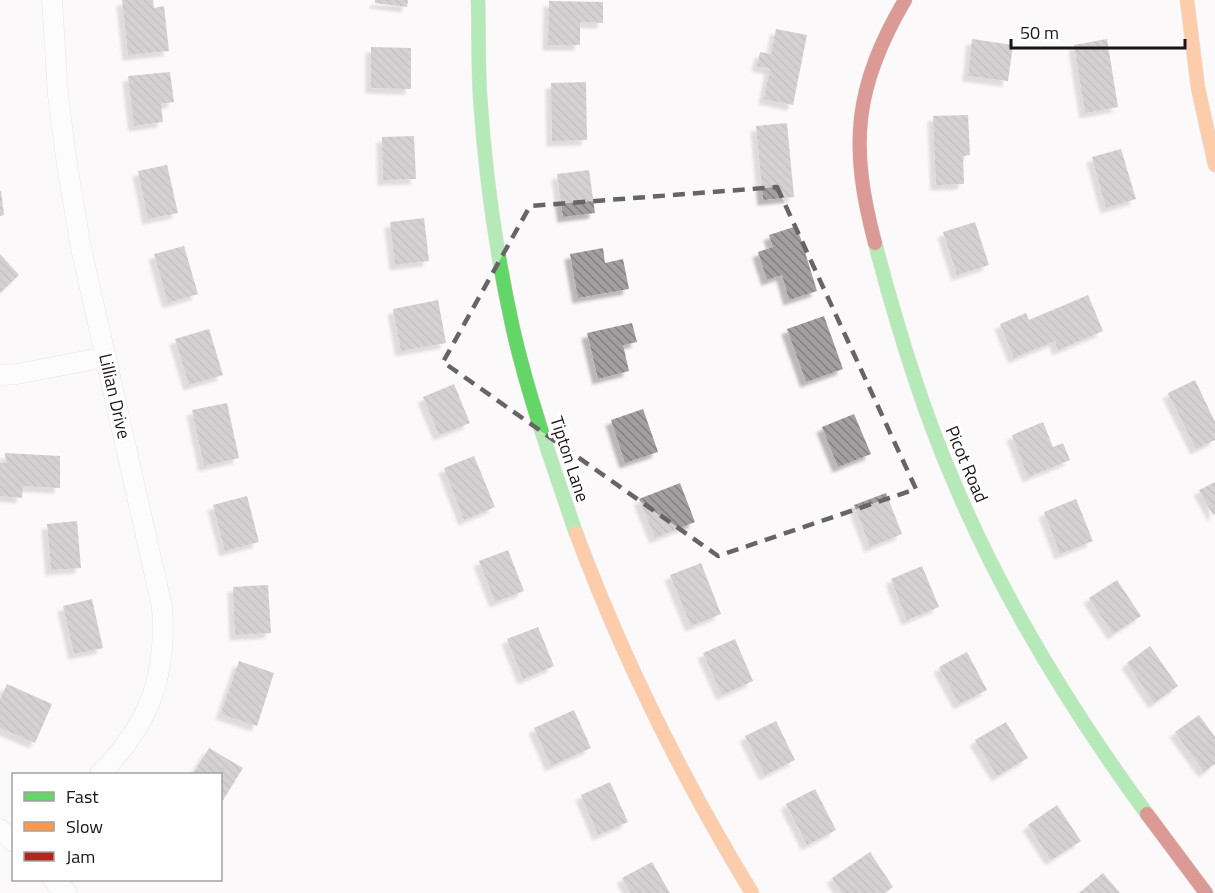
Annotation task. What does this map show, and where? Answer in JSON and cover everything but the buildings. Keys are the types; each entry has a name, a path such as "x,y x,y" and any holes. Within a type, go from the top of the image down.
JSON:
{"street":[{"name":"Lillian Drive","path":"52,0 58,95 81,248 162,607 164,631 159,675 143,718 113,762 101,773"},
{"name":"Tipton Lane","path":"478,0 483,139 492,212 515,336 544,442 578,540 625,654 658,725 696,798 752,893"},
{"name":"Picot Road","path":"905,0 882,42 870,73 860,121 859,158 863,194 883,278 914,378 942,453 980,540 1016,610 1053,675 1117,772 1206,893"},
{"path":"1187,0 1198,88 1215,165"},
{"path":"0,375 106,357"},
{"path":"0,829 12,840"},
{"path":"55,881 67,893"}],"highlighted area":[{"path":"777,187 916,489 718,556 443,362 530,206"}],"traffic: fast":[{"path":"478,0 482,125 501,271 526,381 576,533"},
{"path":"875,243 919,393 973,525 1040,653 1092,735 1147,814"}],"traffic: slow":[{"path":"1187,0 1198,88 1215,165"},
{"path":"576,533 613,626 655,717 726,850 752,893"}],"traffic: jam":[{"path":"875,243 862,176 861,117 866,89 875,61 905,0"},
{"path":"1147,814 1206,893"}]}
